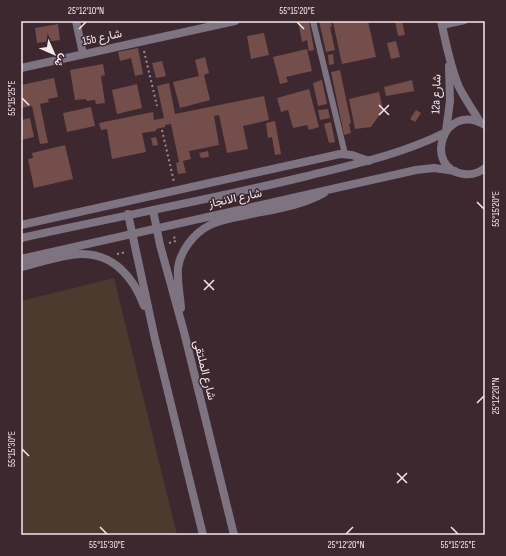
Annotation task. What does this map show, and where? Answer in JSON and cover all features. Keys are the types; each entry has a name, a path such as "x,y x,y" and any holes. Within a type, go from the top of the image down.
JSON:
{"street":[{"path":"76,21 83,54"},
{"name":"15b شارع","path":"21,68 235,21"},
{"name":"12a شارع","path":"441,24 449,57 459,86 483,123"},
{"name":"12a شارع","path":"449,57 450,100 445,132 441,141 441,150 446,162 455,171"},
{"name":"شارع الانجاز","path":"21,238 128,214 253,189 369,161 410,148 445,132 452,124 461,120 471,119 483,123"},
{"path":"21,225 340,154 360,157 369,161"},
{"name":"شارع الانجاز","path":"21,259 156,227 420,169 434,168 468,174 475,173 485,168"},
{"path":"184,332 178,282 178,267 182,254 189,242 198,233 209,225 221,220 299,204 316,198 332,189"},
{"name":"شارع الملتقى","path":"153,210 156,227 184,332 234,535"},
{"path":"128,214 155,339 203,535"},
{"path":"21,267 81,254 105,258 121,268 133,282 139,293 155,339"}],"lane":[{"path":"313,21 345,154"},
{"path":"441,24 465,21"}],"path":[{"path":"142,41 157,106"},
{"path":"162,130 176,190"}],"shaded area":[{"path":"114,278 177,535 21,535 21,301"}],"building":[{"path":"298,21 309,21 314,50 309,51 307,40 302,42"},
{"path":"319,21 331,21 332,27 330,27 335,50 326,52"},
{"path":"368,21 376,57 342,64 333,22"},
{"path":"395,21 402,21 405,35 398,36"},
{"path":"58,24 60,40 37,43 35,28"},
{"path":"264,33 269,55 251,59 247,36"},
{"path":"396,41 400,57 391,59 387,43"},
{"path":"138,48 143,74 135,76 131,58 120,61 118,52"},
{"path":"307,49 312,71 286,77 288,82 280,84 273,57"},
{"path":"333,54 334,64 329,65 328,55"},
{"path":"205,57 209,73 204,75 210,100 180,108 173,82 199,76 195,60"},
{"path":"162,61 166,76 156,78 152,63"},
{"path":"103,64 105,75 101,76 105,103 96,104 95,100 87,101 86,99 75,100 70,70"},
{"path":"340,70 351,123 349,124 351,133 344,135 331,72"},
{"path":"54,78 58,97 48,99 49,102 40,104 48,143 40,144 32,106 21,108 21,85"},
{"path":"322,80 327,104 318,106 313,83"},
{"path":"412,80 414,91 386,96 384,87"},
{"path":"169,83 175,114 264,96 269,120 243,126 248,149 227,153 219,115 214,116 219,145 189,151 191,159 183,161 186,173 178,174 176,163 179,162 171,124 156,129 156,131 142,133 146,152 112,159 107,129 101,130 99,123 153,112 154,120 164,118 157,86"},
{"path":"137,84 142,108 117,114 112,90"},
{"path":"309,89 319,127 309,130 307,125 293,128 288,110 281,112 277,98"},
{"path":"379,92 383,110 371,127 355,129 349,99"},
{"path":"91,107 95,126 67,132 63,113"},
{"path":"328,109 330,118 320,120 318,110"},
{"path":"416,110 421,113 415,122 410,119"},
{"path":"30,118 34,137 21,140 21,120"},
{"path":"275,121 281,154 275,155 272,137 268,138 266,123"},
{"path":"331,122 335,142 329,143 324,124"},
{"path":"156,137 158,145 153,146 151,138"},
{"path":"65,145 73,179 34,188 28,159 33,158 32,153"},
{"path":"208,151 209,157 201,158 199,153"}]}
